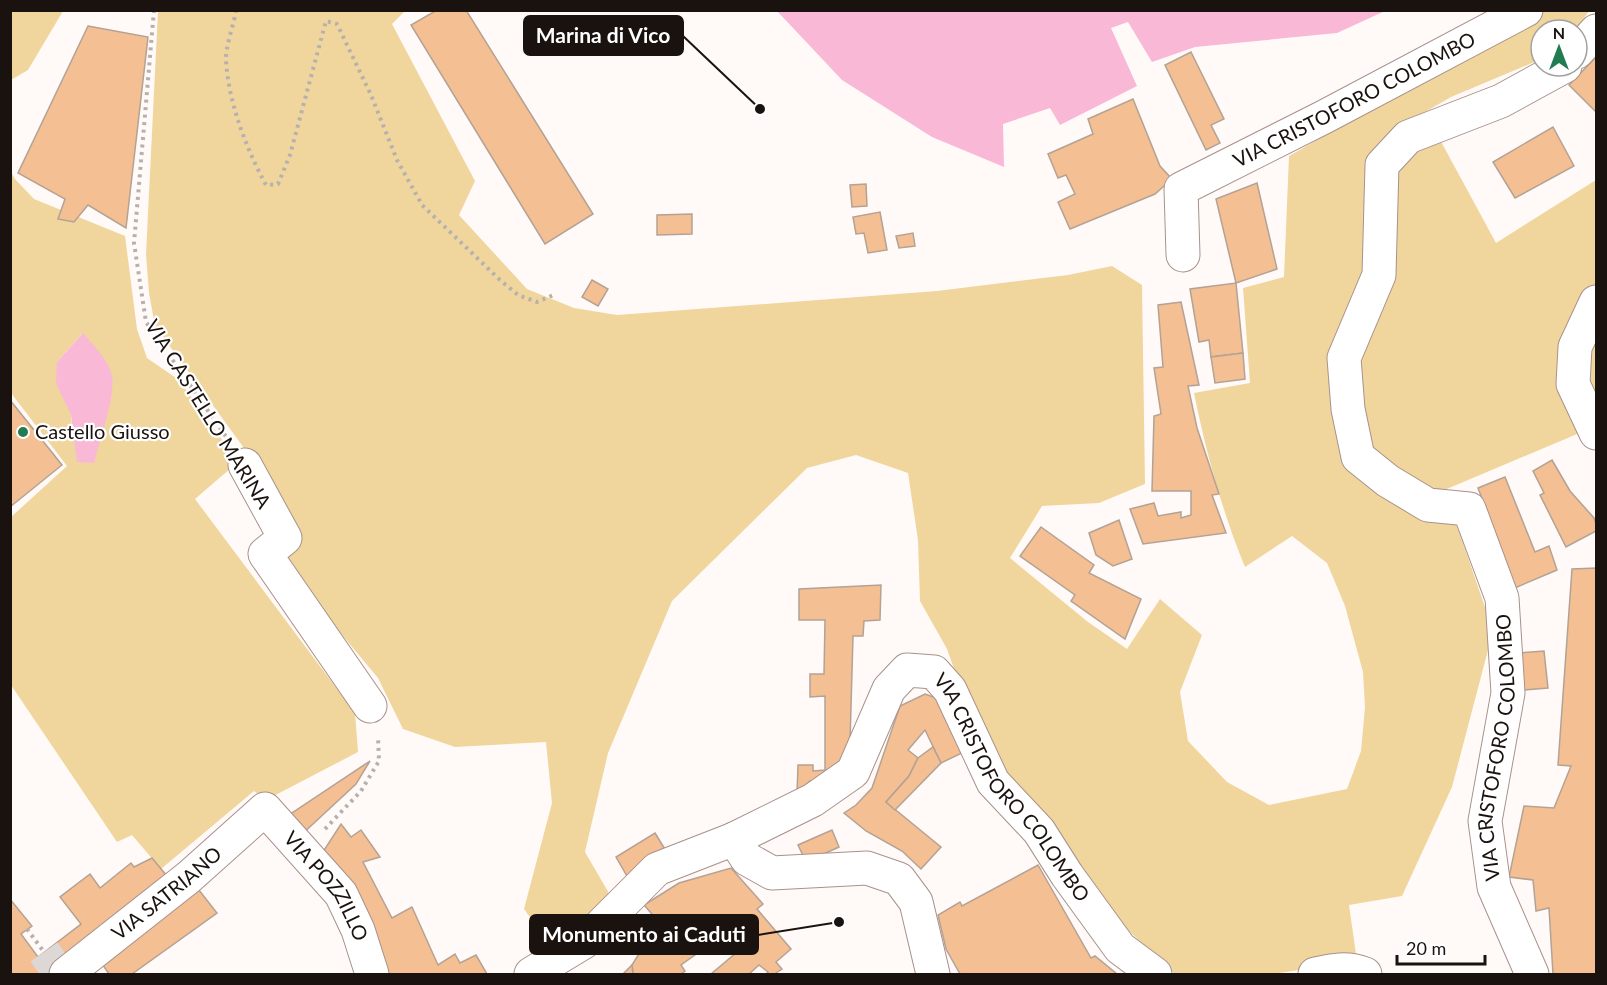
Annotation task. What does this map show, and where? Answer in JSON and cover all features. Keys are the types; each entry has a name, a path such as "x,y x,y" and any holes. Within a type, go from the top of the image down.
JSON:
{"street":[{"name":"VIA CRISTOFORO COLOMBO","path":"1183,255 1181,189 1526,10"},
{"name":"VIA CRISTOFORO COLOMBO","path":"1532,975 1494,887 1485,821 1508,693 1502,598 1469,509 1428,506 1388,481 1358,457 1348,409 1344,358 1379,275 1382,165 1408,137 1501,101 1543,78"},
{"path":"1596,302 1575,347 1573,384 1596,433"},
{"name":"VIA CASTELLO MARINA","path":"245,465 285,538 264,554 369,706"},
{"name":"VIA CRISTOFORO COLOMBO","path":"734,839 813,800 853,772 889,689 907,670 934,672 950,690 993,782 1039,831 1067,875 1120,948 1155,975"},
{"name":"VIA POZZILLO","path":"264,809 341,894 358,930 372,975"},
{"name":"VIA SATRIANO","path":"57,968 189,877 264,809"},
{"path":"531,975 584,942 657,869 734,839 747,860 772,873 867,868 899,879 916,902 933,975"},
{"path":"1315,975 1334,969 1353,970 1365,975"}],"path":[{"name":"VIA CASTELLO MARINA","path":"154,10 134,243 146,322 245,465"},
{"path":"236,10 226,59 233,100 245,142 266,185 278,184 290,155 326,21 337,24 371,95 397,160 422,205 449,233 518,295 537,302 556,294"},
{"path":"305,853 361,790 378,762 378,735 369,706"},
{"path":"27,929 57,968"}],"shaded area":[{"path":"11,10 63,11 28,70 11,80"},
{"path":"158,11 405,11 392,24 475,181 459,215 527,289 574,308 617,315 937,291 1068,275 1112,266 1142,285 1145,484 1099,503 1042,506 1010,558 1088,622 1127,649 1160,599 1202,635 1180,692 1188,741 1227,782 1269,805 1347,789 1361,751 1365,707 1363,672 1345,606 1327,563 1292,536 1245,567 1215,481 1194,393 1250,383 1243,288 1284,277 1289,156 1529,20 1529,64 1451,97 1425,112 1496,243 1596,180 1596,426 1442,491 1460,534 1493,631 1452,787 1402,896 1349,905 1357,961 1273,974 1175,974 1115,918 981,745 947,649 920,601 918,540 908,473 856,455 807,468 672,601 608,753 585,852 610,895 556,953 524,909 552,803 546,742 455,747 403,729 378,678 277,557 263,474 155,326 149,293 146,254"},
{"path":"777,11 1385,11 1337,33 1195,47 1152,62 1128,22 1111,28 1137,86 1060,125 1050,108 1003,124 1004,167 932,137 842,80"},
{"path":"1539,11 1589,11 1584,18 1531,18"},
{"path":"11,172 34,199 125,236 137,329 147,358 179,380 238,462 195,499 355,713 358,752 266,800 254,791 161,869 132,835 117,842 11,685 10,518 67,466 11,393","holes":["83,333 73,438 71,415 57,362"]},
{"path":"83,333 104,359 110,370 113,384 94,463 77,462 71,415 56,383 57,362"}],"building":[{"path":"437,10 466,10 593,214 545,244 411,25"},
{"path":"88,26 148,37 126,228 88,205 74,222 58,219 65,199 18,173"},
{"path":"1191,52 1224,119 1211,125 1220,143 1206,150 1165,65"},
{"path":"1596,57 1596,112 1569,85 1576,78 1589,78 1589,64"},
{"path":"1133,99 1160,166 1172,179 1155,194 1070,229 1058,202 1075,194 1066,175 1058,178 1048,154 1093,134 1088,119"},
{"path":"1553,127 1574,166 1515,198 1493,162"},
{"path":"1257,183 1277,269 1236,283 1216,199"},
{"path":"866,184 867,206 852,207 850,185"},
{"path":"880,212 887,250 868,253 864,233 856,234 853,217"},
{"path":"692,214 692,234 657,235 657,215"},
{"path":"913,233 915,246 899,248 896,236"},
{"path":"592,280 608,289 598,306 582,297"},
{"path":"1236,283 1243,353 1211,357 1209,340 1199,342 1190,289"},
{"path":"1181,302 1199,385 1188,386 1197,428 1219,494 1212,495 1226,533 1143,544 1130,509 1154,503 1158,516 1181,512 1181,518 1191,515 1191,491 1152,491 1154,416 1161,414 1154,368 1163,367 1158,305"},
{"path":"1243,353 1245,379 1215,383 1211,357"},
{"name":"Castello Giusso","path":"10,400 62,465 10,507"},
{"path":"1552,460 1570,491 1594,518 1596,524 1596,531 1566,547 1540,495 1544,493 1533,471"},
{"path":"1505,477 1535,552 1549,546 1557,570 1510,590 1500,547 1478,488"},
{"path":"1119,520 1132,559 1113,566 1096,555 1089,533"},
{"path":"1041,527 1094,565 1089,573 1141,599 1125,639 1071,601 1075,595 1020,556"},
{"path":"1596,568 1596,974 1553,974 1549,908 1536,911 1533,880 1509,877 1524,806 1554,808 1571,766 1558,765 1572,569"},
{"path":"881,585 880,620 864,621 863,636 853,636 850,743 842,761 827,780 810,781 797,794 798,765 813,765 813,771 825,770 825,696 810,697 810,674 824,674 825,620 799,620 799,589"},
{"path":"1544,651 1548,688 1523,690 1519,653"},
{"path":"925,694 939,699 962,753 941,763 925,730 908,750 918,758 909,776 886,802 941,847 921,869 902,851 866,831 844,813 856,805 872,788 900,706"},
{"path":"933,747 941,763 895,810 886,802 909,776 918,758"},
{"path":"370,761 356,784 299,837 283,819"},
{"path":"341,824 351,837 361,830 380,857 363,862 392,918 412,907 438,965 455,954 460,963 476,955 487,974 379,974 319,858"},
{"path":"832,830 839,847 806,862 798,845"},
{"path":"655,833 671,859 631,883 616,857"},
{"path":"152,858 172,882 55,974 10,974 10,899 32,926 21,934 38,957 81,924 60,897 90,874 100,888 131,863 134,867"},
{"path":"1038,865 1091,958 1095,956 1117,974 960,974 946,949 938,915 960,902 962,906"},
{"path":"731,868 763,904 757,909 791,949 776,962 782,969 777,974 766,974 768,972 759,965 749,974 711,974 743,947 726,933 681,965 685,971 681,974 633,974 632,965 647,941 641,932 657,920 644,905 679,883"},
{"path":"195,885 217,913 132,974 109,974 98,958"},
{"path":"632,965 633,974 623,974"}],"tunnel":[{"path":"44,952 58,972"}],"place":[{"name":"Marina di Vico","path":"760,109"},
{"name":"Castello Giusso","path":"23,432"},
{"name":"Monumento ai Caduti","path":"839,922"}]}
